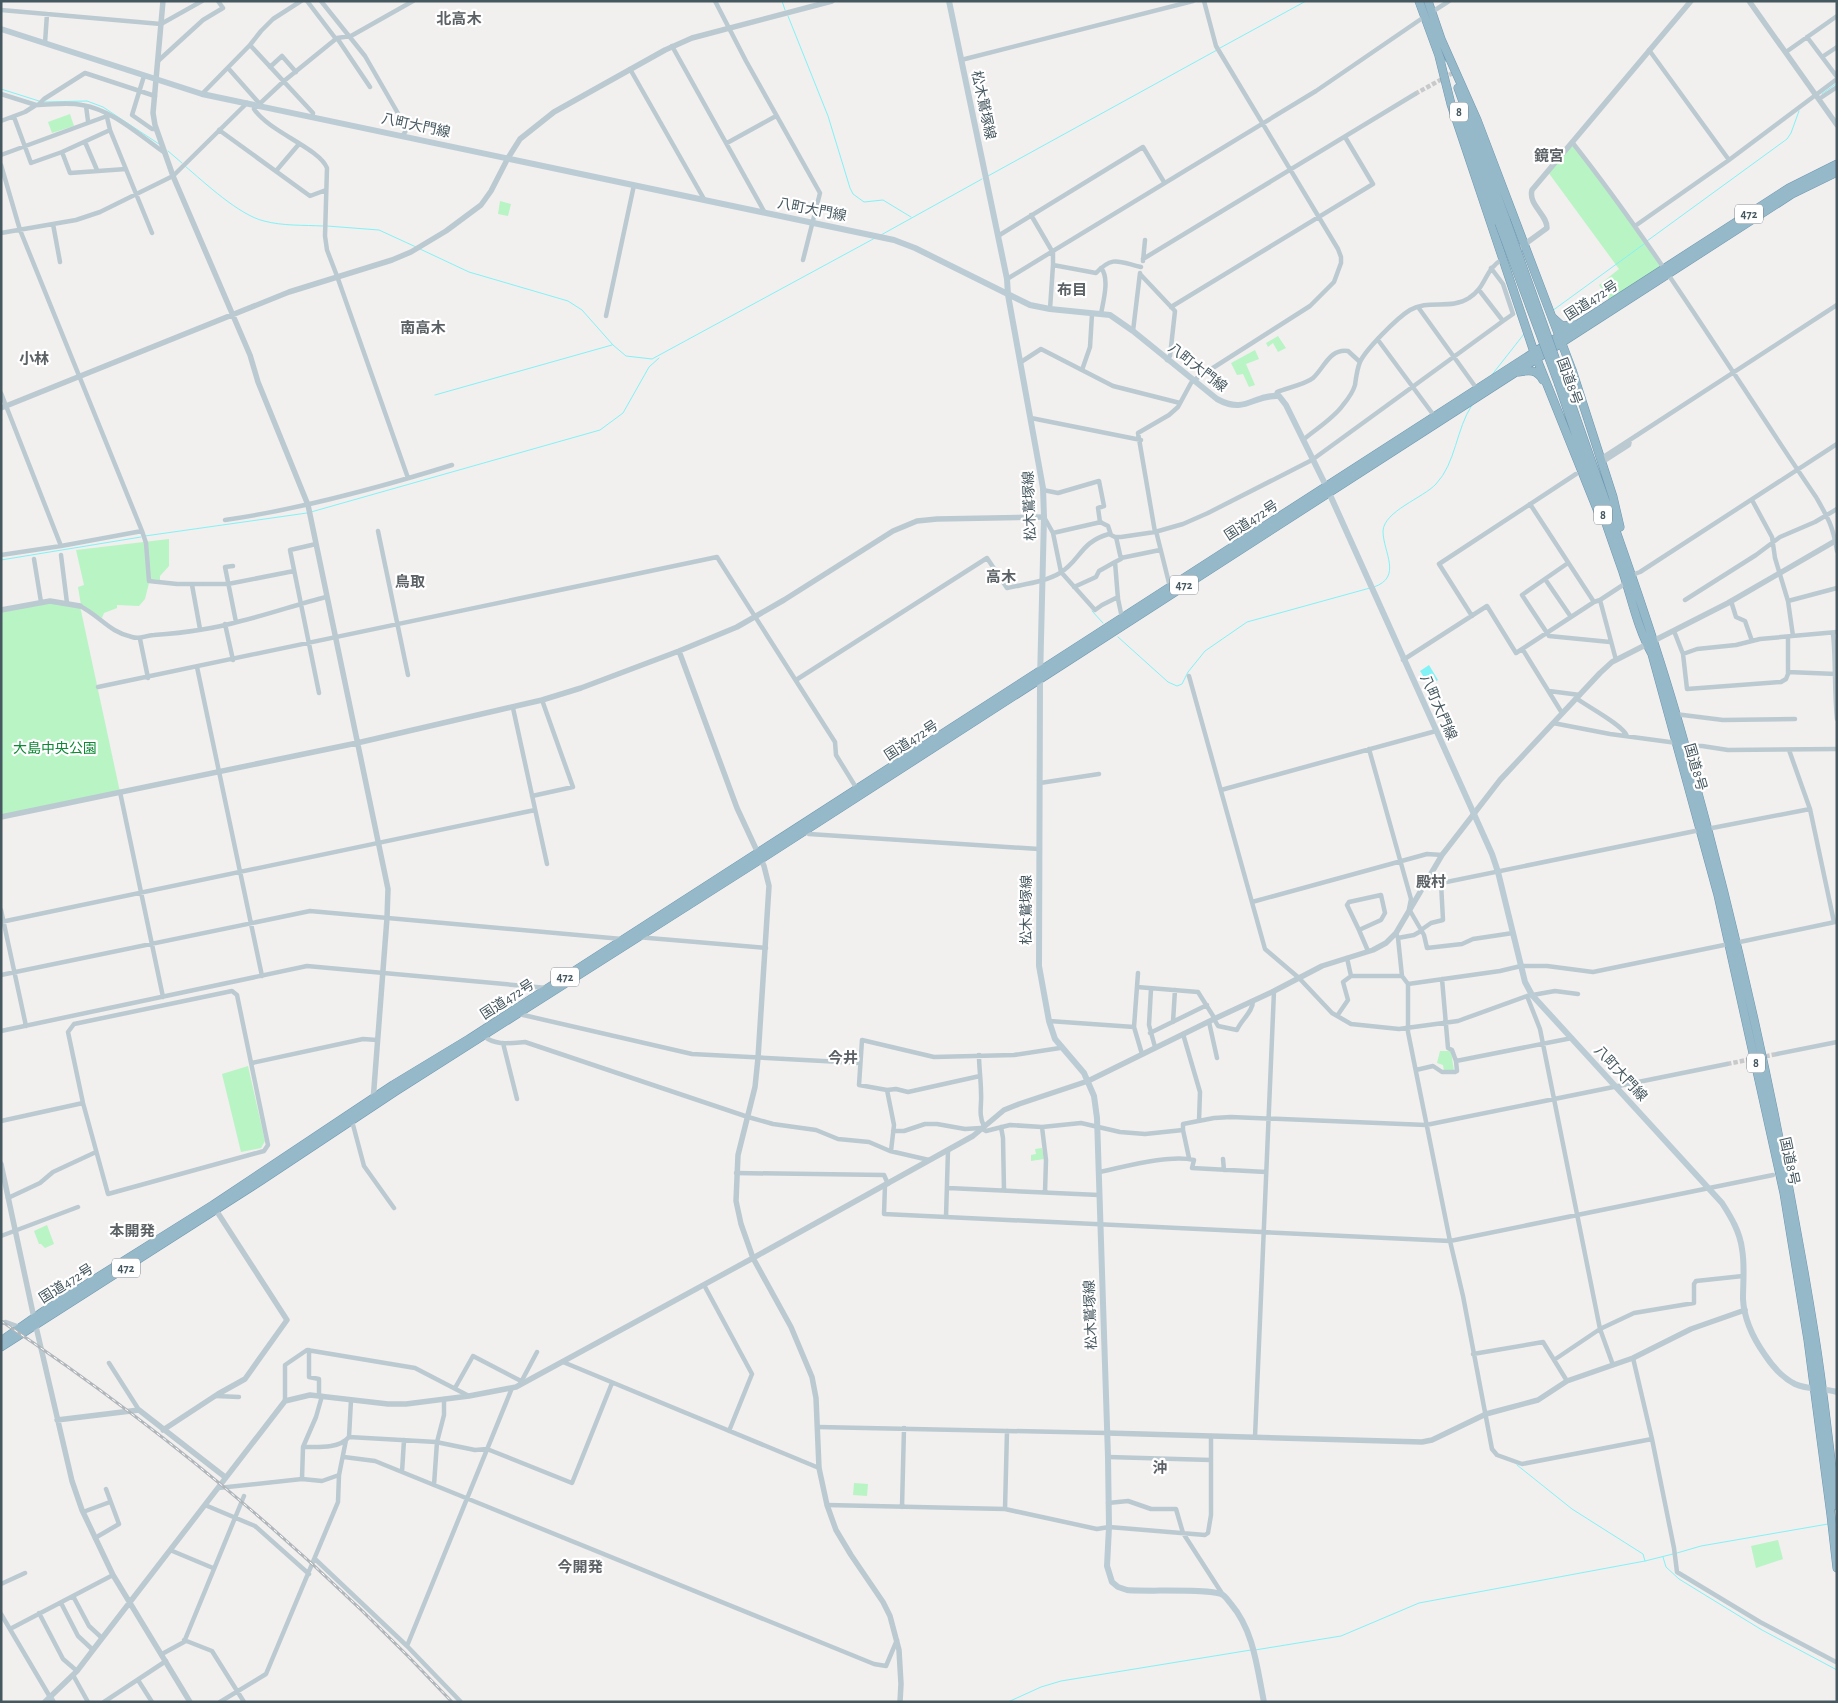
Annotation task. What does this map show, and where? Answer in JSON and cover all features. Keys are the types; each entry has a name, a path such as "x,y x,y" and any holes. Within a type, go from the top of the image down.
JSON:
{"highway":[{"name":"国道8号","path":"1419,1 1620,539 1632,575 1676,742 1704,830"},
{"name":"国道8号","path":"1428,1 1502,222"},
{"name":"8","path":"1441,39 1477,120 1575,379 1603,459 1613,497 1620,539"},
{"name":"8","path":"1439,56 1451,104 1548,390 1597,510 1608,531"},
{"name":"国道472号","path":"215,1207 624,939 803,831 1327,490 1477,389 1536,356 1667,271 1789,188 1837,164"},
{"name":"国道472号","path":"1560,340 1576,325 1792,194 1837,172"},
{"path":"1550,316 1562,326 1576,325"},
{"name":"国道472号","path":"1,1341 352,1121 374,1102 519,1014 857,789 1040,675 1122,618 1515,373 1536,356"},
{"path":"1515,373 1534,371 1540,374 1548,390"},
{"name":"国道8号","path":"1561,384 1626,584 1650,642 1685,746 1733,943 1784,1193 1837,1506"},
{"name":"国道472号","path":"1,1347 28,1324"},
{"path":"1,1334 28,1324 26,1337 1,1353"},
{"name":"国道8号","path":"1818,1389 1837,1568"}],"main road":[{"name":"松木鷲塚線","path":"949,1 1007,279 1008,295 1043,490 1039,966 1049,1022 1055,1039 1060,1048 1080,1066 1094,1096 1099,1172 1108,1457 1109,1527 1107,1566 1112,1582 1118,1587 1134,1591 1209,1592 1223,1595"},
{"name":"八町大門線","path":"1,29 202,94 258,104 894,240 915,248 1030,305 1110,315 1217,399 1234,406 1276,395 1286,405 1327,490 1498,872 1529,996 1572,1038 1710,1188 1732,1218 1742,1248 1745,1310 1748,1324 1756,1341 1770,1361 1783,1377 1804,1388 1837,1392"},
{"path":"1223,1595 1245,1624 1254,1650 1264,1702"}],"street":[{"path":"163,1 153,113 156,129 173,176 231,315 250,355 258,382 308,505 388,888 374,1102"},
{"path":"1,10 161,24 202,1"},
{"path":"158,61 203,20 223,8 218,1"},
{"path":"202,94 273,19 300,1"},
{"path":"308,1 370,87"},
{"path":"321,1 351,36 365,56 406,129 403,135"},
{"path":"408,478 337,276 326,250 325,226 328,174 325,163 258,116 254,109 284,81 336,39 351,36 413,1"},
{"path":"715,1 776,116 820,193 811,222 803,260"},
{"path":"4,407 289,292 392,260 411,252 446,231 481,205 491,192 508,158 520,140 542,120 672,46 730,27 832,1"},
{"path":"962,60 1192,1"},
{"path":"1170,588 1156,531 1141,440 1138,433 1169,415 1180,403 1194,380 1310,306 1334,282 1339,271 1341,257 1319,216 1216,46 1204,1"},
{"path":"1432,12 1449,1"},
{"path":"1303,440 1338,412 1354,387 1360,362 1378,340 1403,316 1418,307 1454,304 1468,299 1479,290 1494,263 1524,246 1547,228 1547,223 1531,198 1531,193 1690,1"},
{"path":"1749,1 1837,125"},
{"path":"45,43 47,14"},
{"path":"1786,52 1837,16"},
{"path":"1007,279 1316,91 1424,17"},
{"path":"1635,226 1817,97 1837,78 1807,37"},
{"path":"250,45 313,113 312,116"},
{"path":"672,46 765,213"},
{"path":"1822,57 1837,47"},
{"path":"1649,50 1729,160"},
{"path":"270,67 282,56 296,72"},
{"path":"228,68 258,104"},
{"path":"630,69 704,199"},
{"path":"1,121 14,117 37,105 85,73 155,96"},
{"path":"144,76 132,114 152,129 156,129"},
{"path":"1817,97 1837,87"},
{"path":"1,94 37,105 86,106 99,109 165,152"},
{"path":"1143,259 1415,94"},
{"path":"1,233 76,220 100,212 173,176 246,103"},
{"path":"86,106 88,121"},
{"path":"1,155 106,114"},
{"path":"106,114 110,130 152,233"},
{"path":"727,143 776,116"},
{"path":"14,117 32,163 62,152 110,130"},
{"path":"220,130 310,196 326,190"},
{"path":"1171,307 1373,184 1345,137"},
{"path":"84,142 97,170"},
{"path":"1572,142 1667,271 1827,515 1837,541 1837,551"},
{"path":"276,172 299,144"},
{"path":"998,236 1143,147 1164,182"},
{"path":"62,152 70,173 126,169"},
{"path":"1,165 20,230 142,531 146,543 149,581 192,585 228,584 294,571"},
{"path":"606,316 634,185"},
{"path":"1031,215 1052,251 1050,309"},
{"path":"53,224 60,262"},
{"path":"1132,331 1145,240"},
{"path":"1053,265 1096,273 1110,261 1141,267"},
{"path":"1101,268 1104,271 1105,286 1101,314"},
{"path":"796,680 988,558 1007,588 1042,581 1061,572 1098,537 1109,534 1113,536 1156,531 1183,524 1312,460 1513,314 1503,284 1491,268"},
{"path":"1140,274 1175,311 1170,356 1167,360"},
{"path":"1479,290 1503,322"},
{"path":"1603,459 1837,305"},
{"path":"1418,307 1477,389"},
{"path":"1082,370 1090,347 1092,314"},
{"path":"1378,340 1435,417"},
{"path":"1021,362 1041,349 1113,386 1180,403"},
{"path":"1276,395 1277,392 1310,380 1327,359 1338,352 1348,351 1360,362"},
{"path":"1,394 4,407 61,546"},
{"path":"1031,418 1141,440"},
{"path":"1603,459 1629,445 1630,440"},
{"path":"1632,575 1640,572 1837,444"},
{"path":"225,520 274,513 308,505 452,465"},
{"path":"1472,616 1439,564 1576,474"},
{"path":"1043,490 1058,493 1099,481 1104,506 1098,508 1101,522"},
{"path":"1674,631 1683,654 1687,689 1781,682 1786,679 1790,637 1788,601 1779,573 1769,529 1752,500"},
{"path":"1530,504 1568,563 1597,601 1616,660"},
{"path":"1685,600 1756,555 1780,536 1837,509"},
{"path":"1,817 357,743 513,708 581,688 714,638 756,617 893,531 917,522 937,518 1044,517 1053,533 1061,572 1095,610 1118,597"},
{"path":"1053,533 1101,522 1108,526 1121,558"},
{"path":"1,555 142,531"},
{"path":"378,531 408,675"},
{"path":"1,1614 49,1700 75,1673 286,1401 301,1396 321,1396 397,1405 469,1396 512,1388 563,1362 973,1136 1000,1113 1019,1104 1088,1081 1322,966 1386,943 1397,935 1409,909 1442,855 1500,780 1600,673 1616,660 1731,601 1837,541"},
{"path":"316,544 290,550 319,693"},
{"path":"1074,587 1096,578 1099,571 1121,558 1160,550"},
{"path":"61,555 67,603"},
{"path":"98,688 717,556 835,742 836,755 857,789"},
{"path":"34,559 41,602"},
{"path":"1116,562 1118,597 1122,618"},
{"path":"1568,563 1522,595 1549,636 1610,642"},
{"path":"233,566 225,567 236,622"},
{"path":"1545,579 1571,617"},
{"path":"1403,660 1487,606 1516,653 1626,584"},
{"path":"192,585 200,629"},
{"path":"1788,601 1837,588"},
{"path":"1,610 41,602 67,603 80,606 91,612 115,632 140,639 150,635 186,632 236,622 326,597"},
{"path":"1731,601 1736,617 1745,621 1752,641"},
{"path":"225,624 232,660"},
{"path":"1683,654 1697,649 1736,645 1773,638 1835,633 1835,708 1837,719"},
{"path":"140,639 148,678"},
{"path":"1523,650 1562,713"},
{"path":"679,651 737,808 759,856 769,886 755,1087 738,1155 736,1201 741,1224 753,1258 791,1327 812,1377 816,1398 819,1468 827,1505 836,1530 883,1602 890,1616 897,1639 900,1666 900,1702"},
{"path":"197,667 262,976"},
{"path":"1788,672 1836,674"},
{"path":"1188,676 1265,949 1299,978 1337,1016 1350,1024 1399,1029 1465,1019 1529,996 1555,991 1578,994"},
{"path":"1548,691 1578,696 1616,724 1627,736"},
{"path":"532,796 573,787 542,700"},
{"path":"513,708 547,864"},
{"path":"1675,714 1722,720 1795,719"},
{"path":"1553,723 1627,736 1676,742 1685,746 1702,746 1728,750 1837,749"},
{"path":"1221,790 1436,731"},
{"path":"1369,749 1399,862 1411,898 1409,909 1424,935 1427,948 1462,944 1473,939 1513,933"},
{"path":"1408,984 1500,971 1521,966 1547,966 1593,972 1835,922 1810,809 1789,750"},
{"path":"1040,783 1099,774"},
{"path":"120,792 163,997"},
{"path":"1422,887 1810,809"},
{"path":"2,922 534,810"},
{"path":"803,831 818,834 1039,849"},
{"path":"1252,902 1427,854 1442,855"},
{"path":"1397,935 1414,935 1431,923 1443,920 1441,883"},
{"path":"1359,930 1381,920 1385,913 1381,895 1349,902 1347,905 1368,951"},
{"path":"1,910 2,922 26,1026"},
{"path":"1,976 310,911 624,939"},
{"path":"1397,935 1402,976 1408,984 1408,1028 1492,1449 1497,1455 1522,1464 1652,1439"},
{"path":"637,937 766,948"},
{"path":"1346,958 1351,976"},
{"path":"1,1031 307,966 548,988"},
{"path":"1138,973 1134,1027 1142,1054"},
{"path":"1337,1016 1348,1000 1343,982 1351,976 1402,976"},
{"path":"1416,1070 1433,1066 1442,1072 1457,1071 1452,1050 1448,1048 1442,979"},
{"path":"1137,987 1198,992 1207,1005 1212,1020 1217,1058"},
{"path":"1151,988 1149,1025 1155,1047"},
{"path":"1174,1022 1175,990"},
{"path":"232,991 237,995 252,1063 268,1145 264,1151 108,1194 83,1103 68,1032 74,1024 232,991"},
{"path":"1255,1437 1274,991"},
{"path":"1529,996 1540,1029 1600,1330 1612,1365"},
{"path":"1212,1020 1218,1026 1237,1030 1242,1020 1251,1011 1253,1001"},
{"path":"1150,1033 1207,1005"},
{"path":"519,1014 692,1054 860,1063"},
{"path":"1049,1022 1134,1027"},
{"path":"1183,1034 1200,1092 1199,1121"},
{"path":"484,1036 503,1044 525,1042 773,1124 816,1130 838,1139 869,1142 890,1151 929,1160"},
{"path":"1456,1061 1572,1038"},
{"path":"252,1063 363,1039 377,1040"},
{"path":"980,1076 908,1092 859,1085 862,1040 934,1056 1014,1055 1060,1048"},
{"path":"1777,1054 1837,1042"},
{"path":"503,1044 517,1099"},
{"path":"979,1055 981,1120 982,1127 986,1131 1010,1125 1042,1127 1081,1123 1145,1134 1183,1130"},
{"path":"1189,1158 1183,1124 1199,1121 1231,1117 1426,1125 1727,1064"},
{"path":"887,1090 893,1119 890,1151"},
{"path":"1,1120 83,1103"},
{"path":"352,1121 364,1166 394,1208"},
{"path":"893,1132 904,1131 924,1124 938,1124 965,1129 982,1127"},
{"path":"1001,1127 1004,1190"},
{"path":"1042,1127 1046,1160 1045,1192"},
{"path":"946,1217 948,1150"},
{"path":"8,1198 40,1183 53,1172 96,1152"},
{"path":"1099,1172 1166,1160 1189,1158 1194,1160 1192,1168 1266,1172"},
{"path":"1222,1159 1224,1170"},
{"path":"1,1164 16,1231 28,1324 57,1420 72,1481 83,1512 113,1575 190,1702"},
{"path":"736,1173 884,1176 886,1185 884,1214 1450,1241 1772,1175"},
{"path":"948,1188 1099,1195"},
{"path":"1,1236 78,1207"},
{"path":"163,1430 245,1379 287,1320 215,1207"},
{"path":"1554,1360 1600,1330 1634,1313 1694,1303 1694,1284 1696,1281 1743,1276"},
{"path":"704,1284 752,1374 729,1431"},
{"path":"818,1427 1422,1442 1432,1440 1486,1414 1538,1400 1567,1381 1633,1358 1691,1329 1745,1310"},
{"path":"1,1323 28,1324"},
{"path":"1473,1354 1543,1342 1567,1381"},
{"path":"286,1401 285,1365 307,1350 415,1368 469,1396"},
{"path":"302,1479 303,1447 316,1417 321,1396 319,1379 309,1377 309,1350"},
{"path":"520,1383 537,1352"},
{"path":"455,1388 474,1356 520,1383"},
{"path":"1633,1358 1652,1439 1677,1572 1760,1622 1836,1662"},
{"path":"563,1362 819,1468"},
{"path":"109,1363 138,1410 225,1478"},
{"path":"303,1447 324,1447 348,1438 437,1442 475,1450 487,1449 572,1483 612,1383"},
{"path":"407,1646 512,1388"},
{"path":"215,1396 239,1397"},
{"path":"434,1485 437,1442 444,1416 444,1399"},
{"path":"220,1702 266,1674 339,1500 339,1475 348,1438 350,1400"},
{"path":"57,1420 138,1410"},
{"path":"902,1507 904,1428"},
{"path":"1005,1509 1007,1431"},
{"path":"827,1505 1005,1509 1097,1529 1109,1527 1202,1535 1208,1532 1211,1515 1211,1436"},
{"path":"402,1472 404,1440"},
{"path":"1108,1457 1211,1460"},
{"path":"344,1458 374,1461 874,1664 886,1666 897,1639"},
{"path":"217,1488 302,1479 322,1482 339,1475"},
{"path":"95,1538 119,1524 106,1489"},
{"path":"162,1654 184,1640 244,1496"},
{"path":"1108,1503 1128,1501 1151,1509 1176,1509 1183,1533 1223,1595"},
{"path":"83,1512 110,1502"},
{"path":"205,1505 255,1526 309,1574"},
{"path":"170,1550 213,1568"},
{"path":"315,1559 407,1646 461,1702"},
{"path":"1,1584 24,1573"},
{"path":"10,1629 113,1575"},
{"path":"74,1596 89,1626 102,1638"},
{"path":"61,1603 78,1636 93,1650"},
{"path":"39,1613 63,1659 75,1673 88,1702"},
{"path":"184,1640 212,1651 244,1702"},
{"path":"104,1702 166,1662"},
{"path":"138,1680 150,1701"}],"green space":[{"path":"70,114 74,126 52,133 48,122"},
{"path":"1572,144 1634,226 1661,267 1610,301 1599,285 1619,269 1548,172"},
{"path":"500,201 511,204 508,216 498,214"},
{"path":"1278,336 1286,348 1278,352 1273,343 1268,347 1266,343"},
{"path":"1255,350 1259,359 1246,364 1255,385 1249,387 1243,374 1237,375 1231,363"},
{"path":"169,539 169,566 160,576 160,580 150,579 145,599 139,606 117,605 117,608 104,613 102,618 81,605 78,587 84,585 76,550"},
{"name":"大島中央公園","path":"50,602 80,606 120,792 1,816 1,611"},
{"path":"1440,1051 1451,1051 1454,1071 1444,1071 1443,1065 1437,1063"},
{"path":"248,1066 265,1141 261,1148 241,1152 222,1074"},
{"path":"1042,1148 1044,1159 1031,1161 1031,1155 1036,1154 1035,1149"},
{"path":"47,1225 54,1244 45,1248 39,1244 34,1231"},
{"path":"854,1483 868,1484 867,1496 853,1495"},
{"path":"1778,1540 1783,1559 1756,1568 1751,1546"}],"water":[{"path":"1429,665 1438,680 1429,685 1420,671"}],"waterway":[{"path":"782,1 785,10"},
{"path":"1220,48 1306,1"},
{"path":"788,16 828,116 853,194 864,202 883,200 911,217"},
{"path":"988,176 1217,50"},
{"path":"1822,94 1837,83"},
{"path":"1,89 39,101"},
{"path":"43,102 87,101 103,107 159,144"},
{"path":"1647,241 1787,139 1799,111"},
{"path":"168,151 182,163"},
{"path":"185,166 223,198 254,218 278,224 323,226"},
{"path":"881,235 982,179"},
{"path":"327,226 379,230 416,247"},
{"path":"420,249 469,272 568,301 582,310 613,345 626,356 652,359 875,238"},
{"path":"1552,311 1644,244"},
{"path":"1491,376 1524,334"},
{"path":"435,395 612,345"},
{"path":"311,512 600,430 623,413 649,367 659,358"},
{"path":"1374,587 1383,583 1388,577 1390,570 1383,531 1385,524 1397,511 1430,489 1443,476 1462,425 1472,405"},
{"path":"145,536 307,513"},
{"path":"1,560 141,537"},
{"path":"1118,637 1168,682 1177,686 1182,684 1188,672 1205,651 1247,622 1370,588"},
{"path":"1092,611 1103,623"},
{"path":"1517,1465 1572,1509 1643,1554 1645,1561"},
{"path":"1677,1553 1701,1546 1828,1524"},
{"path":"1255,1650 1341,1636 1419,1603 1645,1561 1673,1554"},
{"path":"1663,1557 1666,1567 1679,1579 1762,1630 1837,1670"},
{"path":"1008,1702 1041,1687 1061,1681 1251,1650"}],"tunnel":[{"path":"1415,94 1460,69"},
{"path":"1727,1064 1777,1054"}],"railway":[{"path":"1,1321 122,1406 237,1498 348,1597 452,1702"}],"district":[{"name":"北高木","path":"459,19"},
{"name":"鏡宮","path":"1549,156"},
{"name":"布目","path":"1072,290"},
{"name":"南高木","path":"423,328"},
{"name":"小林","path":"34,359"},
{"name":"高木","path":"1001,577"},
{"name":"鳥取","path":"410,582"},
{"name":"殿村","path":"1431,882"},
{"name":"今井","path":"843,1058"},
{"name":"本開発","path":"132,1231"},
{"name":"沖","path":"1160,1468"},
{"name":"今開発","path":"580,1567"}]}
